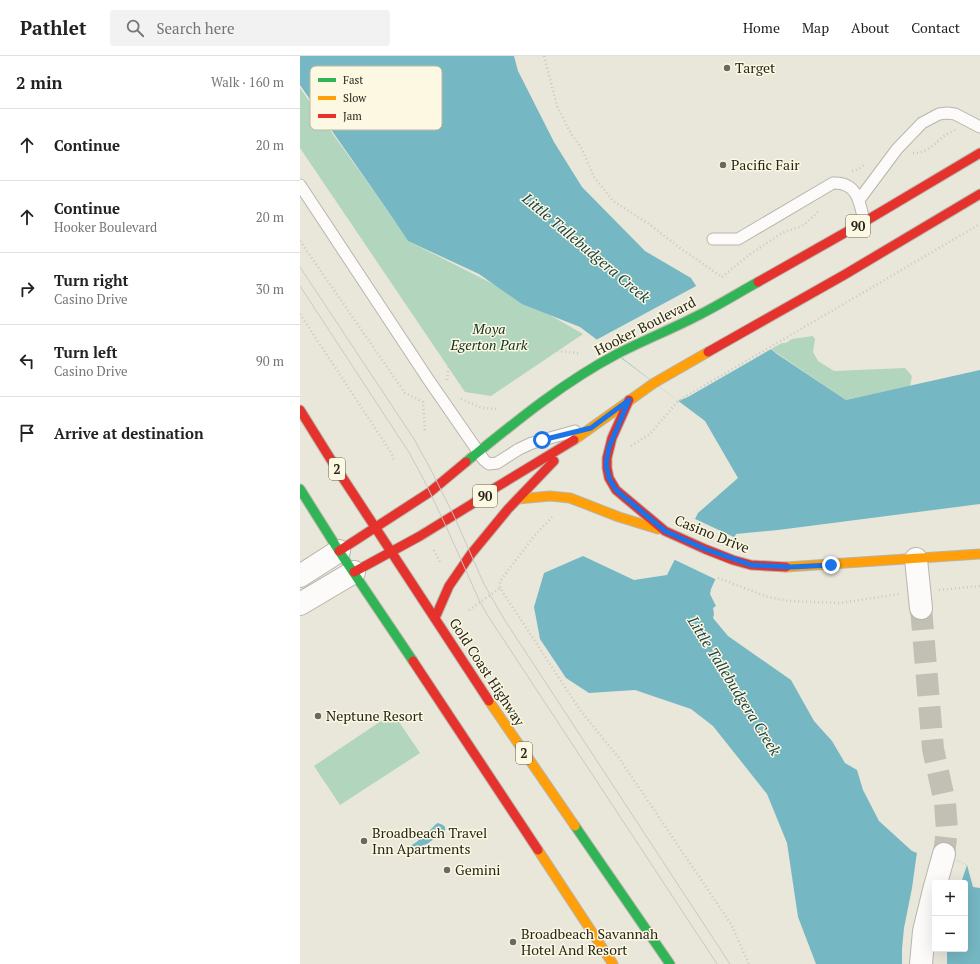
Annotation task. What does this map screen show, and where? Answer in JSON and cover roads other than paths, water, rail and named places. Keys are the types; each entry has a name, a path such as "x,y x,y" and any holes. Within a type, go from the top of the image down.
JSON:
{"main road":[{"name":"Hooker Boulevard","path":"339,551 430,492 516,422 572,381 618,354 700,315 734,296 864,222 980,153"},
{"name":"90","path":"354,572 420,536 466,508 495,488 577,438 654,383 844,275 980,194"},
{"name":"Casino Drive","path":"629,400 609,447 606,464 609,478 616,490 667,532 705,549 751,565 791,567 980,554"},
{"name":"Gold Coast Highway","path":"300,410 508,731 670,964"},
{"path":"435,618 452,581 471,554 518,499 577,438"},
{"path":"300,489 339,551 613,964"},
{"path":"518,499 550,496 570,498 619,518 667,532"}],"street":[{"path":"300,576 339,551"},
{"path":"916,559 920,600"},
{"path":"300,604 316,593 354,572"},
{"path":"936,880 944,854"},
{"path":"921,964 924,931 932,897"}],"lane":[{"path":"859,200 898,149 922,123 939,114 947,113 955,114 980,127"},
{"path":"713,239 738,239 833,183 846,185 853,191 859,200 864,222"},
{"path":"300,185 428,379 489,464 497,464 519,449 532,443 591,428"}],"water":[{"name":"Little Tallebudgera Creek","path":"300,56 514,56 518,71 554,142 582,187 645,251 691,278 702,295 777,354 846,400 980,370 980,504 736,534 710,594 716,606 713,608 713,618 728,636 791,680 814,721 832,741 845,763 857,770 863,790 879,821 912,851 933,859 939,852 967,865 973,887 980,888 980,964 816,964 798,917 787,843 767,794 713,726 691,709 635,690 589,693 566,678 540,639 534,607 544,573 583,556 634,580 667,575 698,513 738,478 705,421 580,327 522,304 479,274 408,241 331,130 442,130 442,66 310,66 310,99 300,85"},
{"path":"438,823 445,827 445,832 443,835 415,849 411,848 412,845 418,841 421,834 430,830"}],"tunnel":[{"path":"921,608 933,749 945,803 947,830 944,854"}],"tram line":[{"path":"300,267 414,439 454,516 484,584 504,619 730,964"},
{"path":"300,286 410,454 426,484 480,602 488,616 717,964"}],"place":[{"name":"Target","path":"727,68"},
{"name":"Pacific Fair","path":"723,165"},
{"name":"Neptune Resort","path":"318,716"},
{"name":"Broadbeach Travel Inn Apartments","path":"364,841"},
{"name":"Gemini","path":"447,870"},
{"name":"Broadbeach Savannah Hotel And Resort","path":"513,942"}],"park label":[{"name":"Moya Egerton Park","path":"489,338"}]}
